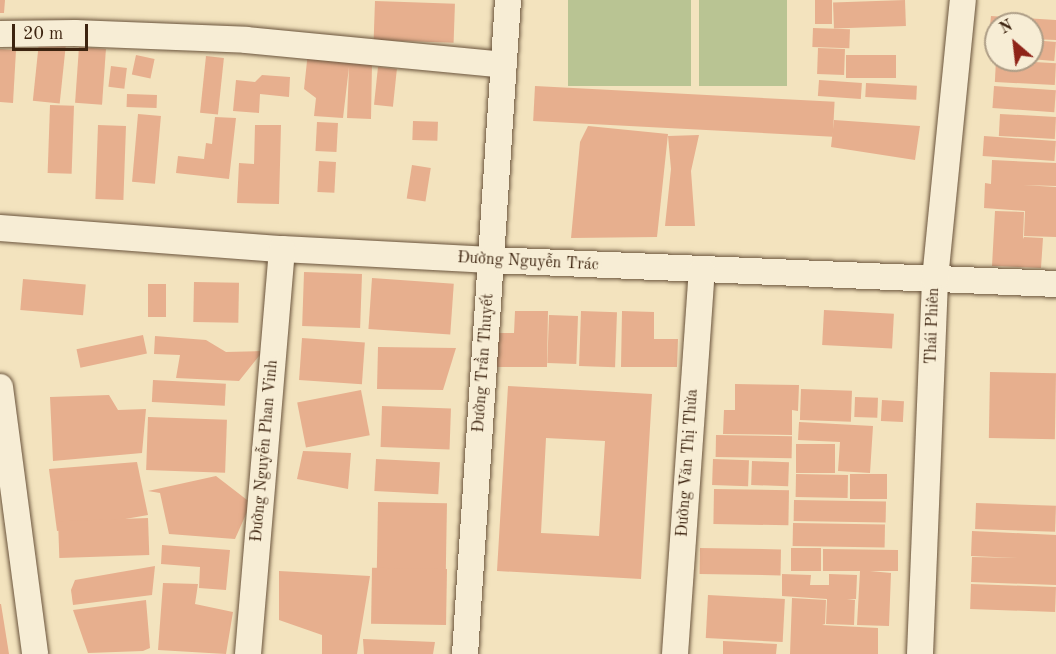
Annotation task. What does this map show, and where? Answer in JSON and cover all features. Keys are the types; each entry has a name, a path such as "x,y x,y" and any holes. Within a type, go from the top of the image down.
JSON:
{"street":[{"name":"Đường Trần Thuyết","path":"465,654 508,0"},
{"name":"Thái Phiên","path":"920,654 934,279 963,0"},
{"path":"0,34 75,33 246,40 504,65"},
{"name":"Đường Nguyễn Trác","path":"0,228 282,249 702,271 1056,284"},
{"name":"Đường Nguyễn Phan Vinh","path":"249,654 282,249"},
{"name":"Đường Văn Thị Thừa","path":"675,654 702,271"},
{"path":"0,387 35,654"}],"green space":[{"path":"568,0 691,0 691,86 568,86"},
{"path":"699,0 787,0 787,86 699,86"}],"building":[{"path":"0,0 5,0 4,13 0,13"},
{"path":"815,0 832,0 832,24 815,24"},
{"path":"905,0 906,26 834,28 833,3"},
{"path":"375,1 455,4 454,43 374,40"},
{"path":"1044,19 1056,20 1056,40 1044,40"},
{"path":"813,28 850,29 849,48 812,47"},
{"path":"1044,41 1056,42 1054,61 1044,60"},
{"path":"39,42 66,45 60,103 33,101"},
{"path":"79,47 106,49 102,105 75,103"},
{"path":"818,48 845,49 844,75 817,74"},
{"path":"0,49 16,50 13,103 0,102"},
{"path":"308,52 372,63 371,119 347,118 349,67 343,118 314,116 316,98 304,89"},
{"path":"136,55 155,59 150,79 132,75"},
{"path":"846,55 896,55 896,78 846,78"},
{"path":"206,56 224,58 218,115 200,113"},
{"path":"1044,63 1056,63 1055,85 995,82 995,72 1044,72"},
{"path":"111,66 127,68 124,89 108,87"},
{"path":"378,67 397,69 393,107 374,105"},
{"path":"262,75 290,77 289,97 260,94 259,113 233,111 236,80 255,82"},
{"path":"819,80 862,83 861,99 818,96"},
{"path":"866,83 917,86 916,100 865,97"},
{"path":"535,86 835,102 833,137 533,121"},
{"path":"994,86 1056,90 1054,112 992,108"},
{"path":"127,94 157,95 157,108 127,107"},
{"path":"50,105 74,106 72,174 48,173"},
{"path":"138,114 161,116 155,184 132,182"},
{"path":"1000,114 1056,117 1055,139 999,136"},
{"path":"215,117 236,118 229,179 176,173 178,156 204,159 206,143 212,144"},
{"path":"834,120 920,126 915,160 831,147"},
{"path":"413,121 438,122 437,141 412,140"},
{"path":"317,122 338,123 336,152 315,151"},
{"path":"98,125 126,126 123,200 95,199"},
{"path":"255,125 281,125 279,204 237,203 239,163 254,164"},
{"path":"588,126 668,134 657,237 571,238 580,142"},
{"path":"699,135 691,171 695,226 665,226 671,169 668,136"},
{"path":"984,136 1056,141 1054,161 983,156"},
{"path":"992,160 1056,163 1056,186 1023,185 1056,187 1056,237 1024,236 1025,211 984,208 985,183 991,184"},
{"path":"319,161 336,162 334,193 317,192"},
{"path":"412,165 431,168 425,202 407,199"},
{"path":"995,211 1024,212 1023,239 1024,237 1043,238 1041,268 992,266"},
{"path":"304,272 362,274 360,328 302,326"},
{"path":"372,278 454,284 450,335 368,329"},
{"path":"23,279 86,284 83,315 20,310"},
{"path":"194,282 239,283 238,323 193,322"},
{"path":"148,284 166,284 166,317 148,317"},
{"path":"824,310 894,314 892,349 822,345"},
{"path":"515,311 548,311 547,367 497,367 497,333 514,333"},
{"path":"581,311 617,312 615,367 579,366"},
{"path":"622,311 654,312 654,339 678,339 677,367 621,367"},
{"path":"549,315 578,316 576,364 547,363"},
{"path":"143,335 147,354 80,368 76,349"},
{"path":"155,336 206,340 226,352 263,351 239,381 176,378 180,355 154,354"},
{"path":"302,338 365,342 362,384 299,380"},
{"path":"378,347 456,348 443,390 377,389"},
{"path":"990,372 1056,373 1055,439 989,438"},
{"path":"153,380 226,384 225,406 152,402"},
{"path":"735,384 799,385 798,411 792,410 792,435 723,434 724,410 735,410"},
{"path":"508,386 652,394 641,579 497,571","holes":["546,438 605,441 599,536 541,533"]},
{"path":"801,389 852,391 851,422 800,420"},
{"path":"361,390 370,435 306,448 297,402"},
{"path":"109,395 118,410 146,409 142,453 53,461 50,397"},
{"path":"855,397 878,398 877,418 854,417"},
{"path":"882,400 904,401 903,422 881,421"},
{"path":"382,406 451,408 450,449 381,447"},
{"path":"148,417 227,420 225,473 146,470"},
{"path":"799,422 873,426 870,473 838,471 840,442 798,440"},
{"path":"716,435 792,436 792,458 716,457"},
{"path":"796,444 835,444 835,473 796,473"},
{"path":"303,451 351,453 348,489 297,479"},
{"path":"376,459 440,462 438,494 374,491"},
{"path":"713,459 749,460 748,486 712,485"},
{"path":"752,461 789,462 788,486 751,485"},
{"path":"137,462 148,515 57,531 49,469"},
{"path":"796,474 848,475 848,498 796,497"},
{"path":"850,474 887,474 887,499 850,499"},
{"path":"216,476 251,503 235,539 169,534 160,493 148,491"},
{"path":"714,489 789,490 788,525 713,524"},
{"path":"794,500 886,502 886,523 794,521"},
{"path":"378,502 447,503 446,570 377,569"},
{"path":"976,503 1056,506 1055,532 975,529"},
{"path":"148,518 149,555 59,558 58,521"},
{"path":"793,523 885,525 885,548 793,546"},
{"path":"972,531 1056,535 1056,585 971,582 972,557 1019,558 971,556"},
{"path":"162,545 230,550 226,590 199,588 200,567 161,564"},
{"path":"700,548 781,549 781,575 700,574"},
{"path":"791,548 821,548 821,571 791,571"},
{"path":"823,549 898,550 898,571 870,571 891,573 889,626 857,625 860,571 823,571"},
{"path":"155,566 152,595 73,605 71,590 75,580"},
{"path":"372,568 447,569 446,625 371,624"},
{"path":"279,571 370,576 357,654 322,654 322,635 279,620"},
{"path":"782,574 811,575 810,585 829,585 829,574 857,575 856,599 847,599 855,600 854,625 826,624 827,599 782,596"},
{"path":"163,583 198,584 195,604 233,612 226,654 158,650"},
{"path":"971,584 1056,587 1055,612 970,609"},
{"path":"708,595 785,599 783,642 706,638"},
{"path":"792,598 826,600 825,624 822,625 878,628 878,654 790,654"},
{"path":"146,600 150,648 143,651 88,653 73,610"},
{"path":"1,604 9,654 0,654"},
{"path":"363,639 435,642 433,654 364,654"},
{"path":"723,641 777,644 776,654 723,654"}]}
